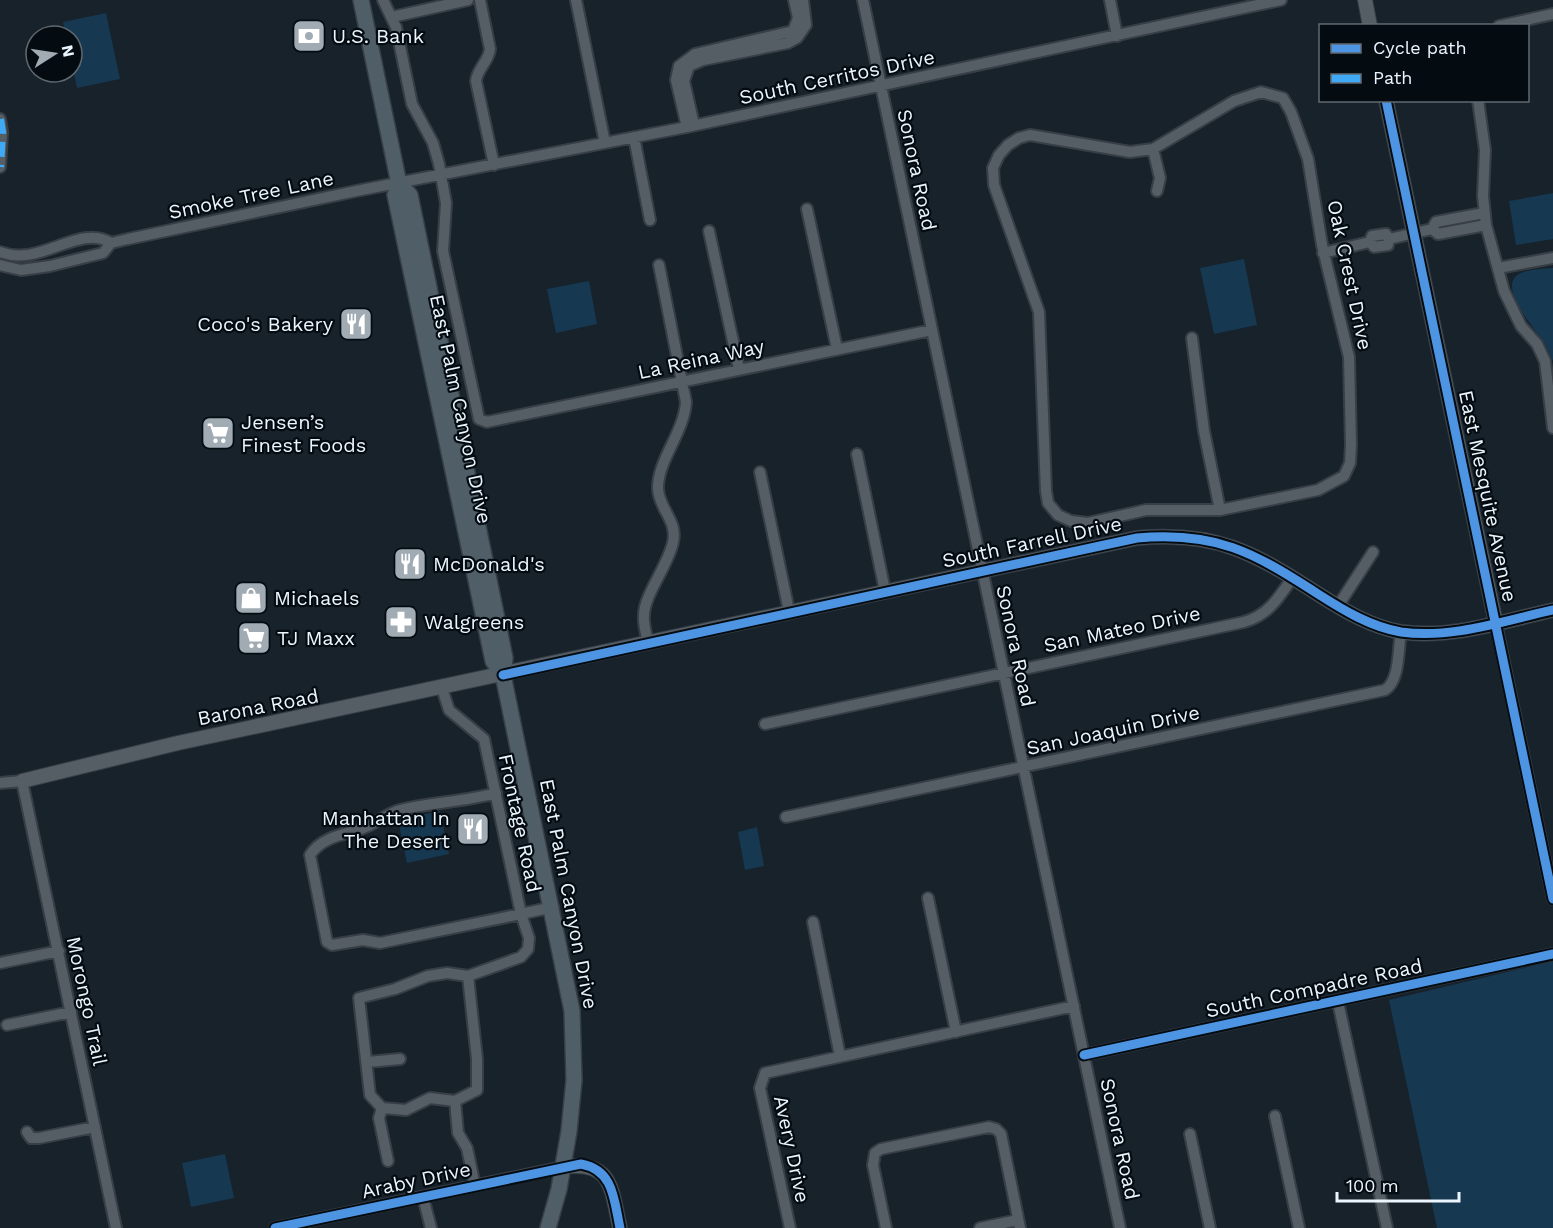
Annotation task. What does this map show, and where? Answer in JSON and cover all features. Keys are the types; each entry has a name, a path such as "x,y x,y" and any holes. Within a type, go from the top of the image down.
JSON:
{"main road":[{"name":"East Palm Canyon Drive","path":"361,0 399,184 395,195 426,346 493,660 503,675 568,980 573,1038 572,1106 563,1167 548,1228"}],"street":[{"path":"383,0 384,7 392,17 412,104 433,143 441,176"},
{"path":"392,17 468,0"},
{"path":"480,0 490,49 477,73 476,81 494,165"},
{"path":"576,0 605,143"},
{"path":"690,126 676,80 679,66 695,54 793,31 798,18 794,0"},
{"path":"690,126 684,81 689,66 703,60 788,43 797,38 806,25 803,0"},
{"name":"Sonora Road","path":"864,0 981,571 1120,1228"},
{"path":"1110,0 1117,36"},
{"name":"South Cerritos Drive","path":"399,184 882,86 1281,0"},
{"path":"1365,0 1370,24"},
{"path":"1508,24 1553,14"},
{"name":"Oak Crest Drive","path":"1153,149 1234,101 1252,93 1271,93 1283,98 1291,112 1308,159 1323,253 1349,357 1352,445 1350,462 1344,476 1318,490 1220,510"},
{"name":"East Mesquite Avenue","path":"1386,102 1553,899"},
{"path":"1478,102 1485,150 1484,213 1486,225 1504,291 1521,326 1537,344 1545,361 1553,428"},
{"path":"0,119 2,132 0,167"},
{"path":"1157,191 1160,178 1153,149 1130,152 1030,135 1008,144 999,155 993,168 994,185 1039,312 1046,491 1048,503 1058,515 1071,521 1088,522 1146,510 1220,510 1203,431 1192,338"},
{"path":"634,137 650,220"},
{"name":"La Reina Way","path":"441,176 446,203 443,251 479,419 487,422 932,330"},
{"name":"Smoke Tree Lane","path":"0,252 9,255 33,255 83,238 100,237 111,243 399,184"},
{"path":"807,209 837,349"},
{"path":"1323,253 1370,242 1374,247 1382,247 1388,245 1389,239 1432,229 1436,222 1484,213"},
{"path":"1432,229 1438,234 1486,225"},
{"path":"709,231 739,369"},
{"name":"Smoke Tree Lane","path":"0,265 21,270 64,263 104,253 111,243"},
{"path":"60,247 64,263"},
{"path":"1498,268 1553,258"},
{"path":"648,642 644,611 671,552 674,538 674,526 658,492 659,478 685,419 686,402 659,265"},
{"path":"856,454 885,591"},
{"path":"760,472 789,612"},
{"name":"South Farrell Drive","path":"503,675 1137,538 1178,535 1228,544 1257,556 1338,606 1384,628 1401,632 1437,634 1496,624 1553,610"},
{"path":"1338,606 1373,552"},
{"name":"San Mateo Drive","path":"765,724 1256,619 1270,610 1293,578"},
{"name":"San Joaquin Drive","path":"786,817 1385,690 1391,687 1394,679 1401,632"},
{"name":"Barona Road","path":"22,781 177,743 503,675"},
{"name":"Frontage Road","path":"442,688 449,710 484,739 521,914 553,907"},
{"path":"0,783 22,781"},
{"name":"Morongo Trail","path":"22,781 116,1228"},
{"path":"468,976 477,1059 477,1090 455,1101 430,1098 406,1110 382,1108 370,1095 359,998 395,989 428,976 447,973 468,976 521,957 528,949 529,938 521,914 380,943 363,940 332,945 327,942 310,863 314,850 339,834 366,827 397,811 446,800 466,801 496,793"},
{"path":"928,898 956,1032"},
{"path":"813,922 840,1056 1074,1006"},
{"path":"0,963 59,951"},
{"name":"South Compadre Road","path":"1084,1055 1552,955"},
{"path":"1338,1002 1387,1228"},
{"path":"7,1025 71,1012"},
{"name":"Avery Drive","path":"790,1228 760,1088 762,1078 765,1073 775,1070 840,1056"},
{"path":"368,1062 400,1059"},
{"path":"455,1101 458,1133 467,1148 475,1186"},
{"path":"382,1108 379,1119 388,1161"},
{"path":"1275,1116 1299,1228"},
{"path":"27,1132 31,1137 39,1138 95,1127"},
{"path":"886,1228 873,1165 875,1153 892,1146 989,1127 1001,1134 1019,1224 980,1228"},
{"path":"1190,1134 1210,1228"},
{"path":"563,1167 584,1164 605,1175 611,1185 620,1228"},
{"name":"Araby Drive","path":"275,1228 563,1167"},
{"path":"423,1197 430,1228"}],"shaded area":[{"path":"106,13 120,79 77,88 76,84 84,84 84,24 63,24 63,22"},
{"path":"1553,193 1553,239 1516,245 1509,201"},
{"path":"1244,259 1257,325 1214,334 1200,268"},
{"path":"1553,268 1553,361 1545,344 1514,298 1512,287 1514,279 1521,273"},
{"path":"589,281 597,324 556,333 547,289"},
{"path":"440,811 449,854 407,863 398,820"},
{"path":"757,827 764,866 745,870 738,832"},
{"path":"1553,961 1553,1228 1437,1228 1389,1000"},
{"path":"225,1154 234,1198 191,1207 182,1163"}],"marked path":[{"path":"0,119 2,132 0,167"}],"cycle path":[{"path":"1386,102 1553,899"},
{"path":"503,675 1137,538 1189,538 1233,548 1273,567 1358,617 1401,632 1420,634 1458,631 1553,610"},
{"path":"1084,1055 1553,954"},
{"path":"275,1228 581,1164 592,1167 600,1173 611,1188 620,1228"}],"place":[{"name":"U.S. Bank","path":"309,36"},
{"name":"Coco's Bakery","path":"356,324"},
{"name":"Jensen’s Finest Foods","path":"218,433"},
{"name":"McDonald's","path":"410,564"},
{"name":"Michaels","path":"251,598"},
{"name":"Walgreens","path":"401,622"},
{"name":"TJ Maxx","path":"254,638"},
{"name":"Manhattan In The Desert","path":"473,829"}]}
